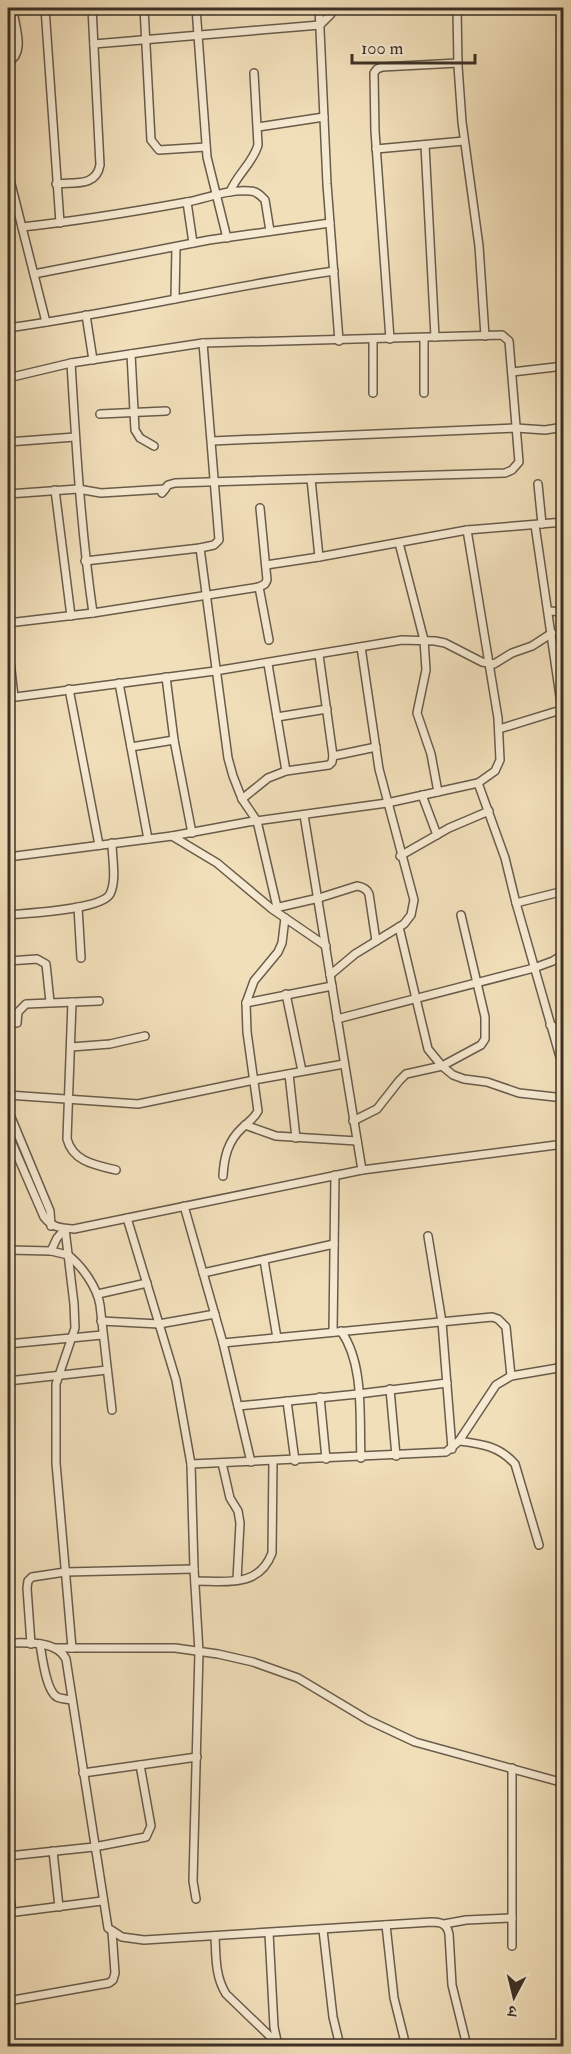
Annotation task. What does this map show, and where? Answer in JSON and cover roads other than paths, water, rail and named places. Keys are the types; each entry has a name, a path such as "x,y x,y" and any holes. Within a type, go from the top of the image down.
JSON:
{"street":[{"path":"45,8 60,223"},
{"path":"56,184 89,181 98,174 100,165 92,8"},
{"path":"144,8 151,140 155,147 166,151 206,147"},
{"path":"196,8 206,147 227,238"},
{"path":"319,8 330,223 339,340"},
{"path":"94,44 320,25 331,15 333,8"},
{"path":"458,8 458,63 464,141 479,246 485,336"},
{"path":"8,9 13,12 18,46 13,60 8,62"},
{"path":"390,339 373,79 377,69 382,67 458,63"},
{"path":"230,192 241,171 255,154 258,145 254,73"},
{"path":"258,127 324,117"},
{"path":"376,149 464,141"},
{"path":"425,145 435,337"},
{"path":"8,172 11,199 22,227 46,322"},
{"path":"22,227 60,223 187,202 218,193 249,190 261,195 265,200 270,231"},
{"path":"187,202 193,243"},
{"path":"34,274 193,243 330,223"},
{"path":"176,247 176,299"},
{"path":"8,328 254,283 334,271"},
{"path":"86,315 93,360"},
{"path":"8,378 71,363 203,343 502,335 509,341 519,462 512,470 505,473 175,483 164,491 101,493 78,489 8,494"},
{"path":"424,338 424,393"},
{"path":"373,340 373,393"},
{"path":"86,561 200,548 214,545 220,536 203,343"},
{"path":"131,354 134,412 138,435 154,446"},
{"path":"71,363 78,489 93,613"},
{"path":"512,372 564,366"},
{"path":"100,414 165,411"},
{"path":"212,441 516,429 545,430 564,427"},
{"path":"8,442 75,438"},
{"path":"311,479 319,557"},
{"path":"499,729 563,710 538,525 538,484"},
{"path":"55,490 71,616"},
{"path":"8,623 93,613 259,587 267,580 260,508"},
{"path":"266,565 467,530 564,522"},
{"path":"8,857 172,836 257,821 387,803 478,783 495,771 500,760 499,729 467,530"},
{"path":"399,543 424,640 426,670 417,713 432,754 438,792"},
{"path":"200,548 228,758 242,799 257,821 275,908"},
{"path":"259,587 269,640"},
{"path":"549,611 564,612"},
{"path":"8,643 11,698 268,664 402,640 445,643 490,664 532,646 552,633"},
{"path":"330,975 355,954 399,927 411,915 414,908 414,900 387,803 361,647"},
{"path":"242,799 268,778 286,771 329,765 332,762 319,655"},
{"path":"268,664 286,771"},
{"path":"166,677 174,740 192,833"},
{"path":"119,683 148,839"},
{"path":"69,689 99,845"},
{"path":"277,717 327,709"},
{"path":"131,747 174,740"},
{"path":"333,756 376,747"},
{"path":"478,783 505,858 564,1071"},
{"path":"422,795 437,835"},
{"path":"400,856 437,835 489,811"},
{"path":"304,815 362,1170"},
{"path":"172,836 217,863 285,918 326,946"},
{"path":"8,915 101,902 109,896 113,884 111,843"},
{"path":"275,908 357,886 367,890 376,941"},
{"path":"516,903 564,891"},
{"path":"78,907 81,958"},
{"path":"353,1121 377,1109 406,1074 442,1066 481,1045 485,1039 485,1017 461,915"},
{"path":"223,1176 224,1163 231,1140 255,1117 258,1111 247,1032 246,1003 254,981 278,952 282,943 285,918"},
{"path":"399,927 428,1049 442,1066 453,1075 487,1082 519,1093 564,1098"},
{"path":"337,1019 534,968 564,954"},
{"path":"8,961 37,958 46,964 50,1002"},
{"path":"246,1003 332,986"},
{"path":"286,994 302,1071"},
{"path":"72,1002 67,1139 70,1148 84,1161 116,1170"},
{"path":"17,1023 18,1012 26,1004 99,1002"},
{"path":"550,1025 564,1031"},
{"path":"71,1047 110,1044 145,1036"},
{"path":"8,1095 138,1104 344,1064"},
{"path":"289,1074 296,1138"},
{"path":"8,1110 50,1211 51,1226"},
{"path":"245,1125 276,1136 357,1141"},
{"path":"8,1134 41,1212 51,1226 74,1229 362,1170 564,1144"},
{"path":"333,1332 335,1176"},
{"path":"184,1206 223,1343 252,1462"},
{"path":"127,1218 176,1380 191,1464 199,1652 193,1881 196,1899"},
{"path":"51,1251 65,1228"},
{"path":"65,1228 74,1304 73,1337 58,1375 55,1394 56,1463 72,1648"},
{"path":"428,1236 442,1322 452,1449"},
{"path":"203,1273 334,1244"},
{"path":"8,1250 51,1251 68,1255 98,1294 112,1410"},
{"path":"264,1260 277,1338"},
{"path":"98,1294 147,1283"},
{"path":"101,1321 159,1324 215,1314"},
{"path":"223,1343 492,1317 498,1319 506,1327 511,1376"},
{"path":"341,1331 351,1351 358,1394 361,1458"},
{"path":"8,1344 102,1335"},
{"path":"191,1464 361,1458 446,1452 459,1442 496,1385 511,1376 527,1371 564,1366"},
{"path":"8,1381 107,1370"},
{"path":"238,1406 447,1383"},
{"path":"390,1389 396,1456"},
{"path":"320,1397 326,1459"},
{"path":"288,1401 295,1461"},
{"path":"459,1442 493,1447 515,1464 539,1545"},
{"path":"195,1581 237,1580 260,1574 268,1565 272,1553 273,1461"},
{"path":"222,1463 230,1497 238,1511 240,1523 237,1580"},
{"path":"31,1644 28,1581 32,1577 65,1572 194,1569"},
{"path":"8,1643 40,1644 56,1648 175,1648 253,1662 279,1670 319,1690 368,1720 415,1742 564,1783"},
{"path":"40,1644 48,1683 53,1694 58,1698 72,1700"},
{"path":"56,1648 66,1659 106,1924 122,1937 136,1940 432,1922 444,1924 466,1920 512,1918"},
{"path":"83,1773 197,1757"},
{"path":"8,1856 94,1847 146,1837 151,1826 140,1766"},
{"path":"512,1768 512,1946"},
{"path":"53,1851 59,1907"},
{"path":"8,1884 10,1913 102,1901"},
{"path":"444,1924 449,1934 453,1991 467,2046"},
{"path":"386,1925 394,1998 406,2046"},
{"path":"323,1930 333,2017 340,2046 329,2046"},
{"path":"8,2001 109,1983 113,1980 115,1973 112,1931"},
{"path":"269,1933 274,2027 278,2045"},
{"path":"215,1936 217,1975 220,1984 226,1994 278,2045"}]}
